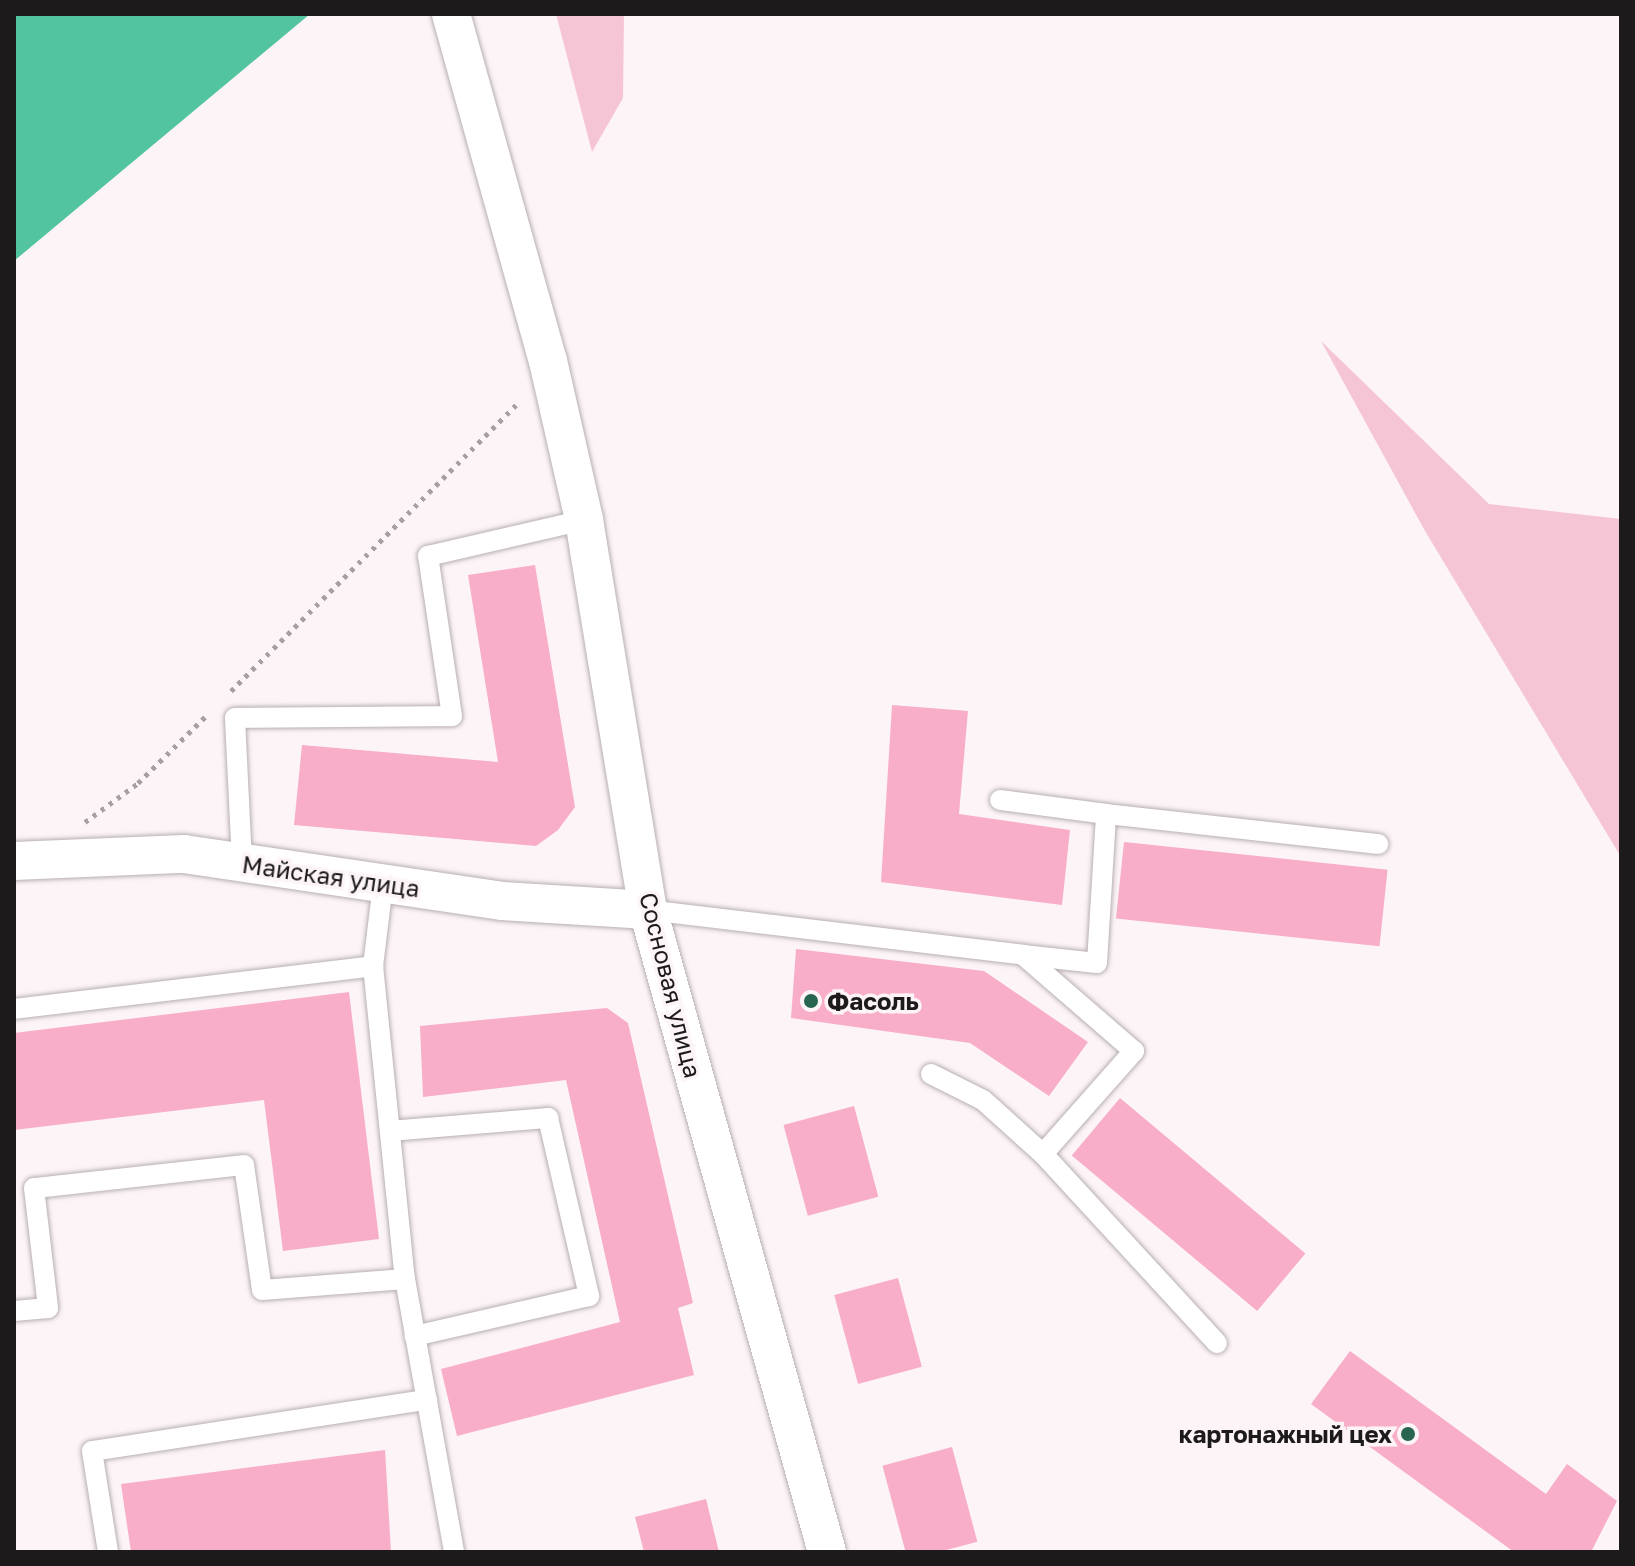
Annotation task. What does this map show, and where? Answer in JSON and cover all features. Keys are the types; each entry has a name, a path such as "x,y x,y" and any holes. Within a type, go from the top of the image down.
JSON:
{"street":[{"name":"Сосновая улица","path":"451,14 548,361 584,520 648,910 827,1552"},
{"name":"Майская улица","path":"14,861 184,854 502,901 648,910"}],"lane":[{"path":"242,862 235,718 452,716 428,556 584,520"},
{"path":"1000,800 1378,844"},
{"path":"648,910 1097,963 1106,814"},
{"path":"383,884 373,966 405,1279 454,1552"},
{"path":"1023,955 1134,1051 1043,1154"},
{"path":"14,1009 373,966"},
{"path":"931,1074 983,1100 1043,1154 1217,1343"},
{"path":"390,1131 548,1118 589,1296 415,1336"},
{"path":"14,1311 48,1308 34,1188 244,1165 262,1290 405,1279"},
{"path":"108,1552 92,1451 427,1400"}],"path":[{"path":"227,695 514,409 548,361"},
{"path":"79,827 138,783 215,706"}],"shaded area":[{"path":"14,14 310,14 14,261"},
{"path":"556,14 624,14 623,98 592,152"},
{"path":"1321,341 1489,504 1621,519 1621,857 1425,531"}],"building":[{"path":"535,565 575,807 558,830 536,846 294,825 302,745 498,762 468,575"},
{"path":"892,705 968,711 959,814 1070,830 1062,905 881,882"},
{"path":"1124,842 1388,870 1379,946 1116,919"},
{"path":"796,949 984,971 1088,1042 1049,1096 970,1043 791,1018"},
{"path":"349,992 379,1239 283,1251 264,1100 14,1130 14,1033"},
{"path":"607,1008 628,1023 693,1303 678,1308 694,1375 457,1436 441,1369 620,1322 566,1080 423,1097 420,1026"},
{"path":"1120,1098 1305,1254 1257,1311 1072,1155"},
{"path":"854,1106 878,1197 808,1216 783,1125"},
{"path":"898,1278 922,1367 858,1384 834,1295"},
{"name":"картонажный цех","path":"1350,1351 1546,1494 1567,1464 1617,1501 1591,1552 1514,1552 1311,1404"},
{"path":"952,1447 977,1542 939,1552 906,1552 882,1466"},
{"path":"385,1450 391,1552 131,1552 121,1484"},
{"path":"706,1499 719,1552 644,1552 635,1517"}],"place":[{"name":"Фасоль","path":"811,1001"},
{"name":"картонажный цех","path":"1408,1434"}]}
